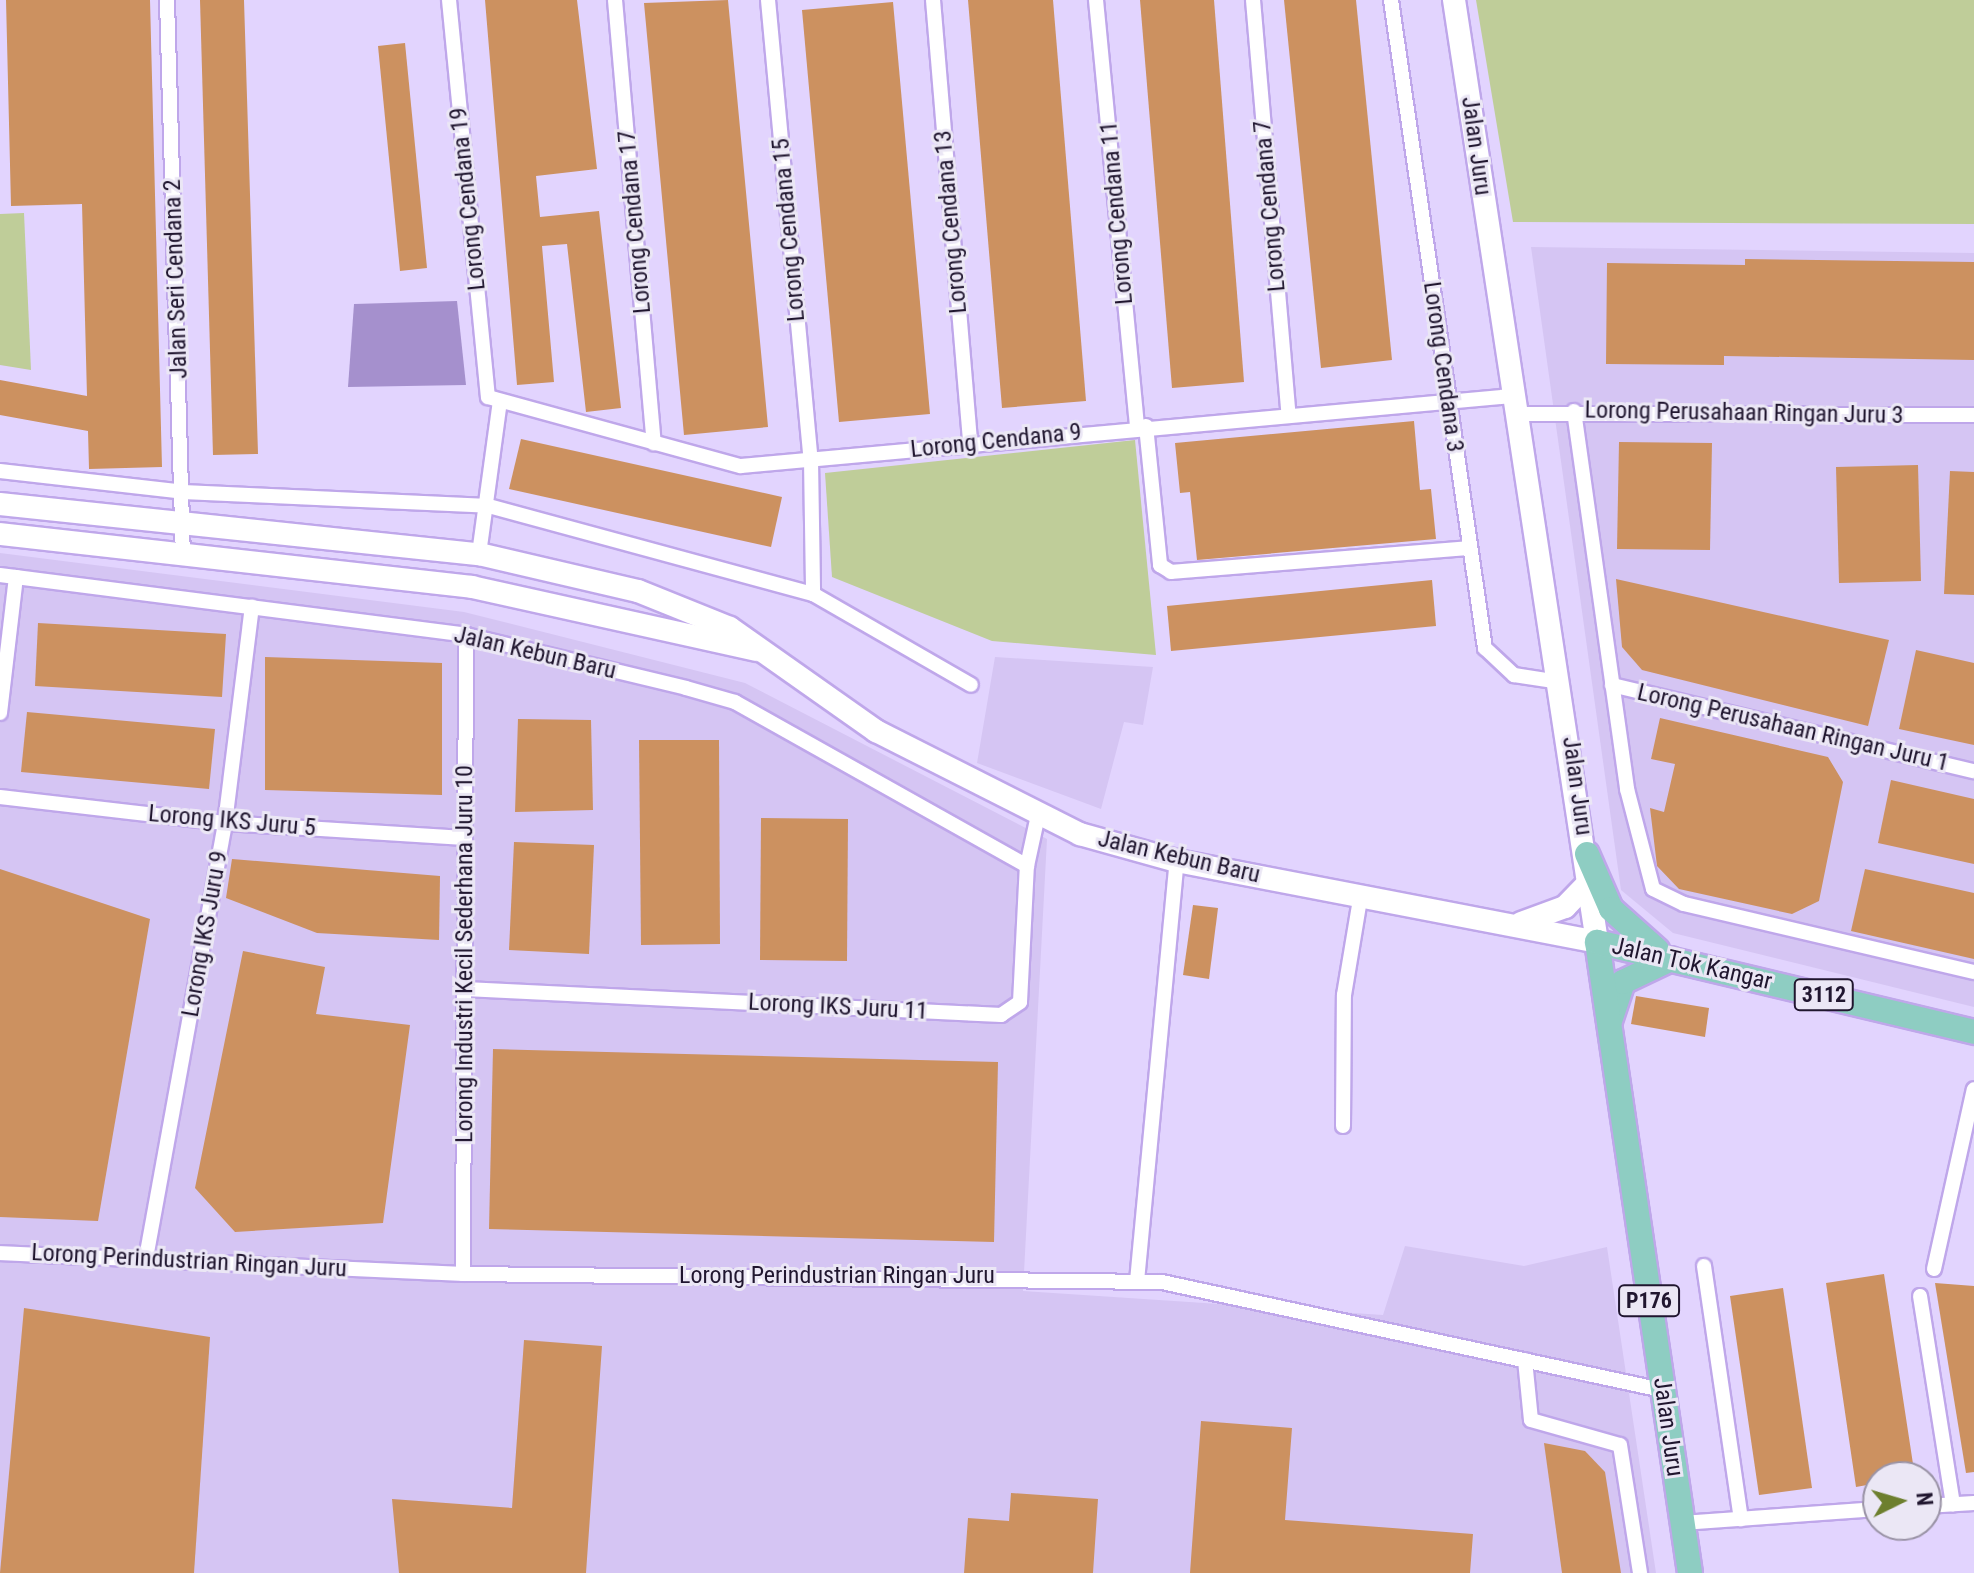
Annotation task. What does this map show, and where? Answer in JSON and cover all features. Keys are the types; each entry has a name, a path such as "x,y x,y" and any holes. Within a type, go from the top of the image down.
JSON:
{"main road":[{"path":"1587,854 1632,935 1674,958"},
{"name":"Jalan Tok Kangar","path":"1597,942 1974,1032"},
{"name":"Jalan Juru","path":"1597,942 1607,1030 1690,1573"},
{"path":"1607,1030 1623,982 1674,958"}],"street":[{"name":"Jalan Seri Cendana 2","path":"167,0 183,558"},
{"name":"Lorong Cendana 19","path":"449,0 494,399 489,506 479,554"},
{"name":"Lorong Cendana 17","path":"615,0 654,443"},
{"name":"Lorong Cendana 15","path":"768,0 811,460 813,594"},
{"name":"Lorong Cendana 13","path":"933,0 970,444"},
{"name":"Lorong Cendana 11","path":"1096,0 1160,565 1171,572 1467,548"},
{"name":"Lorong Cendana 7","path":"1253,0 1288,412"},
{"name":"Lorong Cendana 3","path":"1391,0 1450,401 1467,548 1485,648 1514,675 1560,682"},
{"name":"Jalan Juru","path":"1454,0 1513,405 1587,854 1597,942"},
{"name":"Lorong Cendana 9","path":"494,399 741,466 1288,412 1450,401 1513,405"},
{"name":"Lorong Perusahaan Ringan Juru 3","path":"1513,405 1574,411 1974,415"},
{"path":"1574,411 1612,685 1640,856 1653,889 1684,904 1974,972"},
{"path":"0,471 183,492 489,506 813,594 971,685"},
{"name":"Jalan Kebun Baru","path":"0,504 184,526 479,554 638,591 730,628 757,650 876,731 1038,815 1177,861 1361,893 1597,942"},
{"name":"Jalan Kebun Baru","path":"0,534 183,558 472,587 757,650"},
{"name":"Jalan Kebun Baru","path":"0,575 466,635 735,702 1027,866"},
{"path":"0,713 16,577"},
{"name":"Lorong IKS Juru 9","path":"146,1258 225,823 252,607"},
{"name":"Lorong Industri Kecil Sederhana Juru 10","path":"463,1274 466,635"},
{"name":"Lorong Perusahaan Ringan Juru 1","path":"1612,685 1974,771"},
{"name":"Lorong IKS Juru 5","path":"0,797 225,823 465,838"},
{"name":"Lorong IKS Juru 11","path":"465,989 1001,1015 1020,1002 1027,866 1038,815"},
{"path":"1137,1281 1177,861"},
{"path":"1516,924 1565,907 1590,881"},
{"path":"1343,1126 1344,995 1361,893"},
{"path":"1934,1269 1974,1089"},
{"name":"Lorong Perindustrian Ringan Juru","path":"0,1253 463,1274 1137,1281 1298,1308 1662,1390"},
{"path":"1704,1266 1741,1519"},
{"path":"1920,1296 1953,1504"},
{"name":"Jalan Juru","path":"1525,1360 1531,1420 1620,1445 1640,1573"},
{"path":"1942,1505 1974,1503"},
{"path":"1682,1523 1862,1510"}],"shaded area":[{"path":"1531,247 1974,253 1974,1007 1673,933 1621,890"},
{"path":"457,301 466,385 348,387 354,304"},
{"path":"0,553 464,612 745,683 1047,839 1023,1291 1383,1315 1405,1246 1524,1266 1607,1247 1656,1573 0,1573"},
{"path":"995,657 1153,667 1143,725 1124,722 1101,809 977,763"}],"green space":[{"path":"1476,0 1974,0 1974,224 1513,222"},
{"path":"24,213 31,370 0,365 0,214"},
{"path":"1135,440 1156,655 992,641 832,577 825,473"}],"building":[{"path":"6,0 150,0 162,467 89,469 88,431 0,415 0,380 87,396 82,204 11,206"},
{"path":"200,0 244,0 258,454 213,455"},
{"path":"485,0 577,0 597,169 536,176 540,217 599,211 621,408 586,412 567,244 542,246 554,382 517,385"},
{"path":"728,0 768,427 684,435 644,3"},
{"path":"968,0 1053,0 1086,401 1002,408"},
{"path":"1140,0 1214,0 1244,382 1172,388"},
{"path":"1284,0 1356,0 1392,360 1321,368"},
{"path":"893,2 930,414 839,422 802,10"},
{"path":"405,43 427,268 400,271 378,46"},
{"path":"1745,259 1974,262 1974,360 1724,356 1724,365 1606,364 1607,263 1745,265"},
{"path":"1414,421 1420,490 1431,489 1436,539 1197,560 1190,492 1180,493 1175,443"},
{"path":"521,439 782,497 771,547 509,489"},
{"path":"1619,442 1712,443 1710,550 1617,549"},
{"path":"1918,465 1921,581 1839,583 1836,467"},
{"path":"1950,471 1974,472 1974,595 1944,594"},
{"path":"1616,579 1889,640 1868,726 1642,670 1622,647"},
{"path":"1432,580 1436,626 1171,651 1167,606"},
{"path":"38,623 226,634 222,697 35,686"},
{"path":"1916,650 1974,663 1974,745 1899,729"},
{"path":"265,657 442,663 442,795 265,790"},
{"path":"27,712 215,729 209,789 21,772"},
{"path":"1660,718 1828,757 1843,782 1819,901 1792,914 1679,889 1657,866 1650,808 1664,812 1675,764 1651,759"},
{"path":"518,719 591,720 593,810 515,812"},
{"path":"639,740 719,740 720,944 641,945"},
{"path":"1891,780 1974,799 1974,864 1878,843"},
{"path":"761,818 848,819 847,961 760,960"},
{"path":"514,842 594,845 589,954 509,950"},
{"path":"232,859 440,876 439,940 317,933 226,898"},
{"path":"0,869 150,919 98,1221 0,1217"},
{"path":"1865,869 1974,893 1974,959 1851,931"},
{"path":"1193,905 1218,908 1209,979 1183,975"},
{"path":"243,951 325,967 316,1014 410,1025 383,1223 235,1232 195,1188"},
{"path":"1636,996 1709,1008 1705,1037 1631,1024"},
{"path":"493,1049 998,1062 994,1242 489,1229"},
{"path":"1884,1274 1913,1461 1862,1461 1862,1486 1856,1487 1826,1283"},
{"path":"1935,1283 1974,1286 1974,1472 1966,1473"},
{"path":"1783,1288 1812,1488 1759,1495 1730,1296"},
{"path":"24,1308 210,1337 194,1573 0,1573"},
{"path":"524,1340 602,1346 586,1573 399,1573 392,1499 512,1508"},
{"path":"1201,1421 1292,1428 1285,1520 1473,1534 1470,1573 1190,1573"},
{"path":"1544,1443 1585,1451 1605,1472 1621,1573 1562,1573"},
{"path":"1011,1493 1098,1499 1093,1573 964,1573 968,1518 1009,1521"}]}
